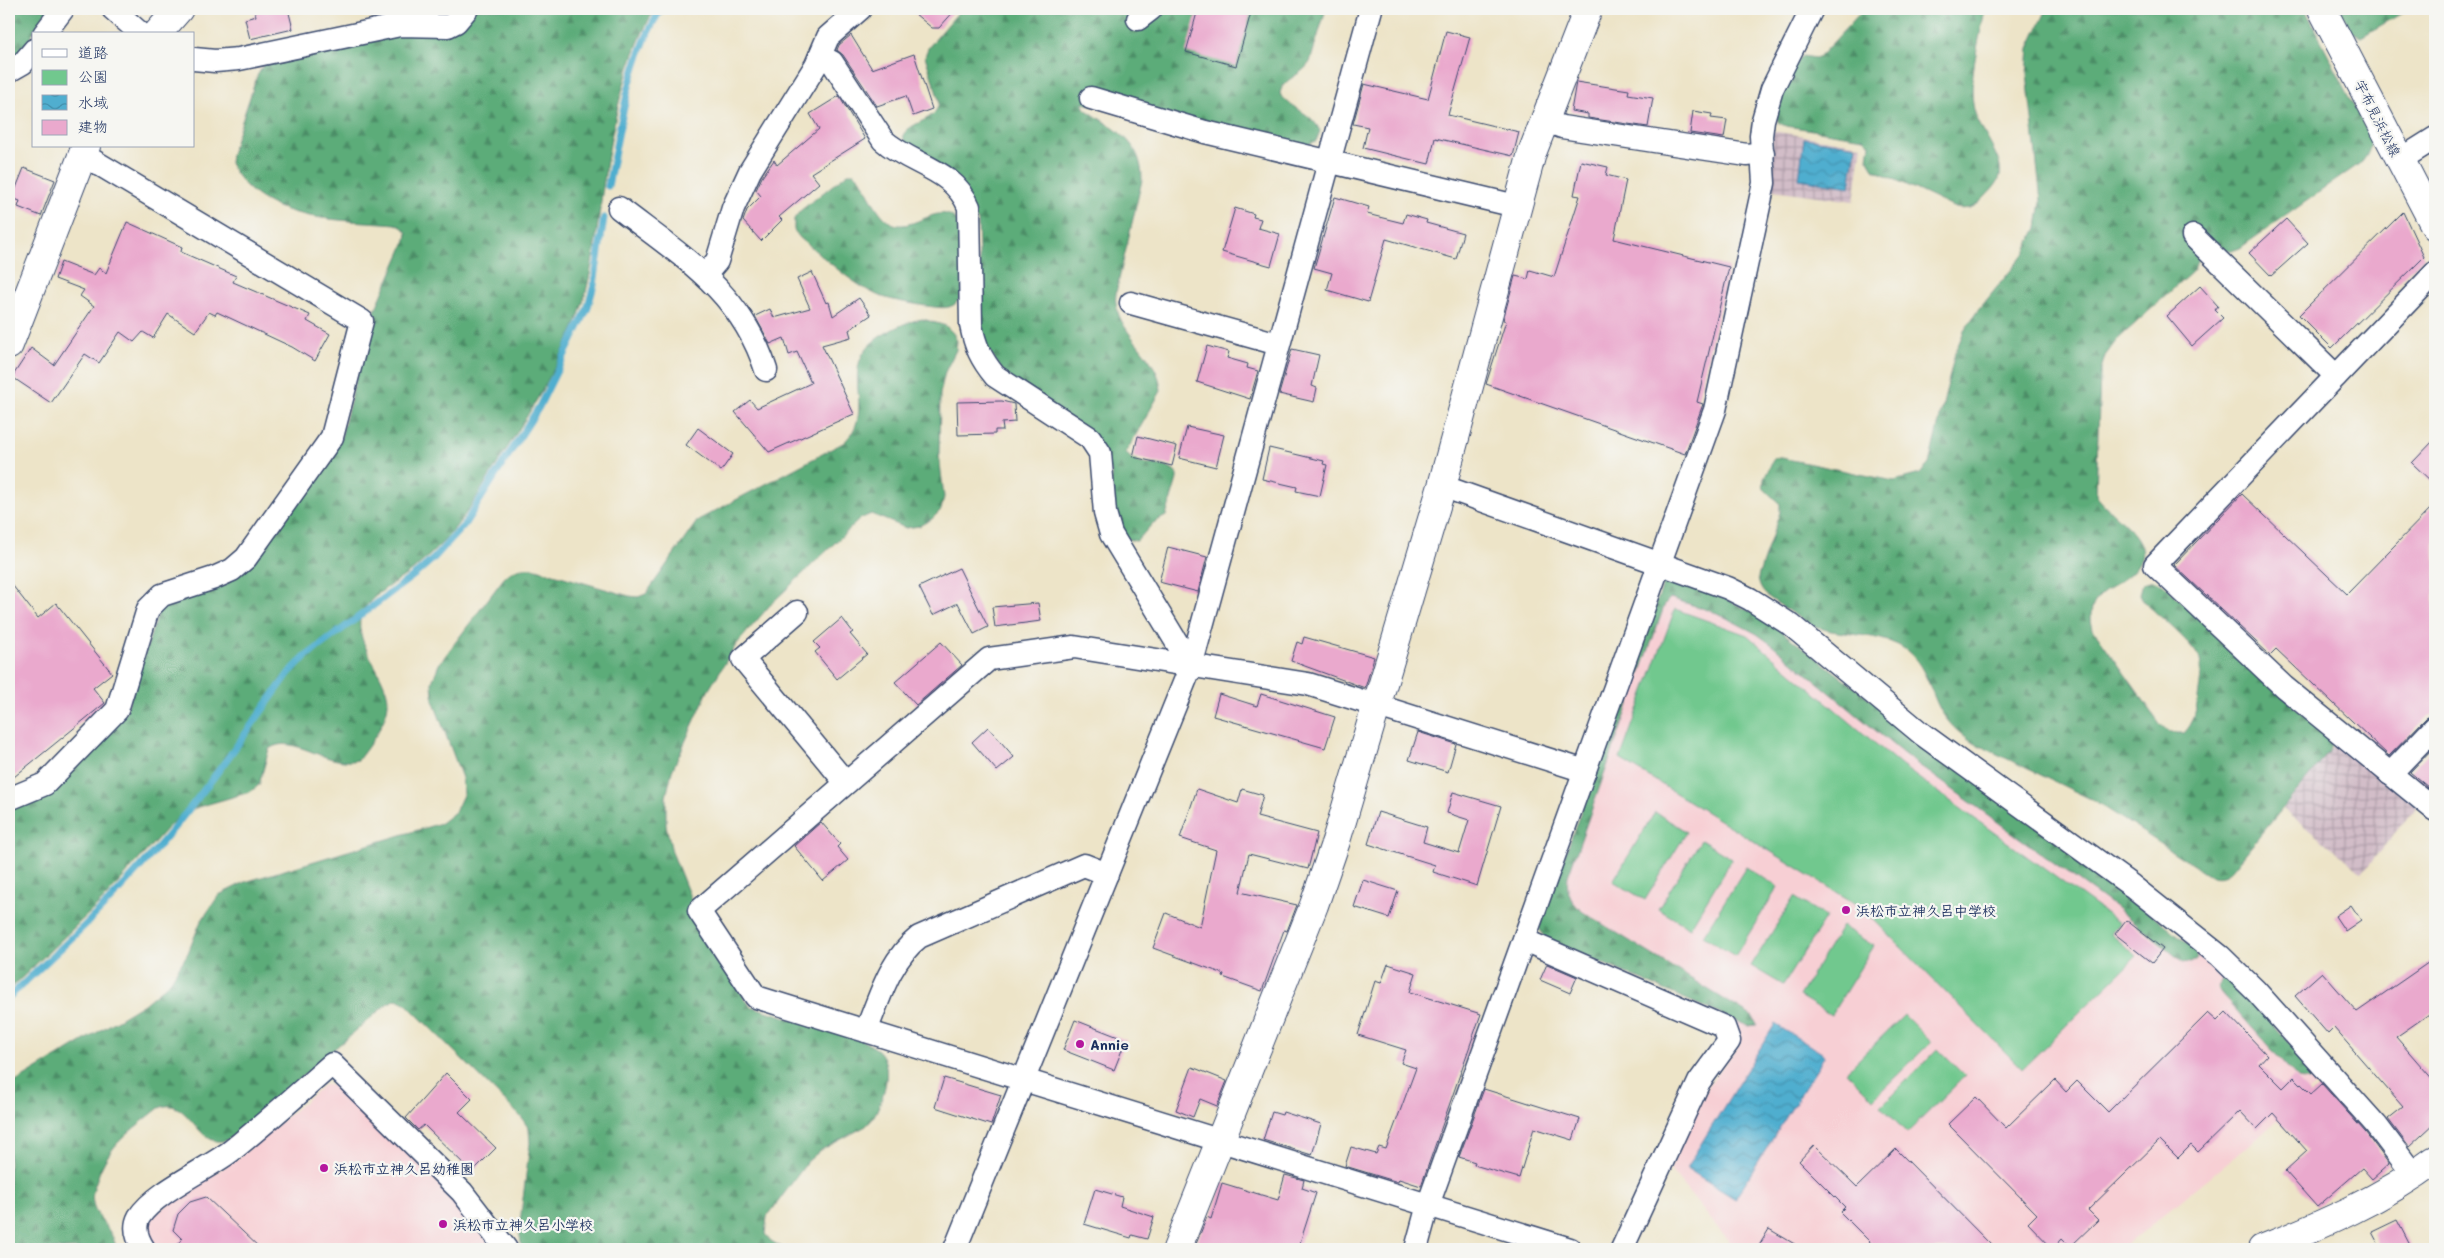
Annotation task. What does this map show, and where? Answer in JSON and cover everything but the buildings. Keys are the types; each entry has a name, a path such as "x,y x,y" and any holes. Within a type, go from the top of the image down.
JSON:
{"street":[{"path":"46,32 63,9"},
{"path":"113,9 139,32"},
{"path":"159,32 179,9"},
{"path":"195,59 214,61 239,59 400,25 448,26 456,22 467,9"},
{"path":"705,275 717,261 733,208 750,171 820,56 828,36 860,9"},
{"path":"955,1249 1191,666 1371,9"},
{"path":"1177,1249 1314,905 1336,841 1442,486 1516,206 1543,120 1588,9"},
{"path":"1416,1249 1428,1205 1715,410 1762,198 1764,183 1761,136 1766,105 1812,9"},
{"name":"宇布見浜松線","path":"2322,9 2435,226"},
{"path":"9,71 23,63 32,52"},
{"path":"820,56 832,62 883,140 900,153 954,182 963,194 969,207 974,344 982,362 995,376 1090,438 1100,453 1105,513 1111,534 1191,666"},
{"path":"1091,98 1206,132 1516,206"},
{"path":"1543,120 1562,127 1592,132 1748,155 1763,153"},
{"path":"2400,160 2435,138"},
{"path":"9,345 84,150 362,321 332,437 246,558 232,570 162,595 154,601 148,609 117,710 45,784 9,799"},
{"path":"619,208 705,275 738,310 760,349 766,370"},
{"path":"2193,236 2336,376"},
{"path":"2435,273 2155,565 2284,687 2435,810"},
{"path":"1131,303 1278,344"},
{"path":"1442,486 1728,588 1764,607 1791,625 1922,734 2132,886 2220,956 2244,979 2376,1125 2428,1167 2340,1216 2262,1249"},
{"path":"797,612 742,660 846,783"},
{"path":"1570,1249 756,997 699,911 989,659 1074,647 1308,684 1585,771"},
{"path":"2390,774 2435,727"},
{"path":"866,1031 894,963 905,949 919,937 1084,865 1107,874"},
{"path":"1524,940 1724,1027 1729,1041 1700,1082 1622,1249"},
{"path":"144,1249 136,1233 137,1220 144,1209 231,1151 332,1064 462,1192 506,1249"}],"shaded area":[{"path":"1772,131 1862,145 1854,201 1773,190"},
{"name":"浜松市立神久呂中学校","path":"1664,582 1724,598 2200,954 2232,980 2322,1080 2263,1133 2122,1249 1738,1249 1731,1244 1670,1170 1708,1087 1740,1044 1732,1019 1544,938"},
{"path":"2337,742 2417,806 2362,873 2283,809"},
{"name":"浜松市立神久呂幼稚園","path":"324,1085 340,1086 455,1199 494,1249 156,1249 147,1231 147,1224 152,1217 181,1195 237,1159"}],"green space":[{"path":"9,9 48,9 24,47 9,60"},
{"path":"476,9 655,9 643,31 634,54 618,106 607,159 593,255 584,301 565,347 528,415 459,523 425,560 379,593 363,611 360,622 361,633 387,692 388,703 381,726 358,760 334,759 288,745 278,745 269,749 259,785 250,792 198,807 181,815 167,828 104,899 9,990 9,808 125,714 160,607 217,586 340,441 372,317 406,240 407,233 396,224 326,219 302,214 280,208 260,198 243,183 230,163 231,154 257,76 265,63"},
{"path":"961,9 1326,9 1310,62 1302,71 1284,84 1280,94 1290,104 1312,119 1320,131 1316,141 1307,145 1082,103 1085,109 1125,137 1132,145 1141,166 1142,180 1117,288 1116,302 1119,316 1154,368 1159,379 1161,391 1126,452 1136,461 1172,469 1177,474 1177,479 1166,516 1153,523 1137,541 1128,539 1117,524 1114,513 1111,470 1001,369 982,341 978,221 905,143 903,135 913,126 930,117 938,107 939,100 925,56 928,48"},
{"path":"1864,9 1985,9 1972,80 1973,104 1979,122 1998,159 2000,175 1994,187 1975,206 1964,209 1955,208 1873,169 1868,159 1870,144 1864,138 1786,126 1779,123 1775,116 1782,93 1799,59 1802,56 1816,58 1821,55"},
{"path":"2047,9 2305,9 2369,135 2369,150 2362,162 2240,248 2228,250 2217,245 2194,252 2198,258 2194,270 2116,341 2105,356 2100,373 2096,495 2133,533 2142,549 2141,558 2136,568 2108,589 2094,604 2091,615 2093,629 2161,725 2170,733 2184,733 2192,722 2195,713 2201,665 2192,647 2144,602 2140,594 2143,583 2153,580 2163,584 2331,739 2332,745 2329,752 2231,871 2223,876 2217,877 2207,874 2095,801 1970,741 1947,720 1920,666 1907,651 1898,645 1873,637 1831,631 1810,624 1768,597 1760,587 1758,577 1780,512 1780,504 1763,488 1764,479 1774,458 1782,458 1894,481 1920,474 1929,464 1955,353 1964,331 1976,313 2024,254 2037,228 2041,201 2027,74 2029,48"},
{"path":"2340,9 2409,9 2361,37 2351,30"},
{"path":"848,173 854,173 860,178 881,214 890,222 899,225 909,224 938,214 946,214 954,218 961,229 963,266 961,295 955,304 943,308 901,302 877,295 847,276 800,238 794,230 794,219 800,211"},
{"path":"923,319 946,326 953,333 957,341 956,350 945,372 940,394 939,455 944,497 941,510 932,519 919,526 906,528 871,514 860,519 771,604 736,645 708,691 672,771 666,797 666,825 672,852 692,902 693,918 750,1006 863,1041 879,1051 884,1058 886,1076 883,1096 871,1121 866,1126 821,1150 808,1161 767,1217 765,1234 771,1241 785,1249 522,1249 519,1230 530,1143 529,1129 521,1117 405,1003 397,999 388,1003 229,1139 218,1141 209,1138 186,1115 178,1109 169,1106 159,1108 130,1131 115,1147 102,1166 93,1194 95,1209 113,1238 116,1249 9,1249 9,1086 144,1004 169,983 188,953 200,923 219,895 245,882 441,823 455,812 463,795 462,778 433,700 432,682 439,664 504,578 510,572 517,569 533,568 629,596 638,597 646,594 698,520 843,443 854,430 858,416 858,372 861,358 869,345 895,328"},
{"path":"1671,579 1724,598 1765,619 2126,893 2194,949 2197,958 2191,963 2183,962 2115,907 1905,755 1757,634 1717,613 1670,598 1665,604 1568,876 1568,892 1575,904 1583,912 1753,1017 1757,1025 1748,1026 1544,938 1539,927 1664,582"},
{"path":"1675,609 1747,635 1902,766 2119,923 2111,934 2137,956 2022,1069 1861,907 1620,759"},
{"path":"1655,812 1687,832 1645,900 1613,881"},
{"path":"1701,840 1732,859 1690,928 1658,909"},
{"path":"1746,867 1778,887 1735,956 1703,936"},
{"path":"1794,897 1826,917 1783,985 1751,966"},
{"path":"1842,926 1874,946 1831,1015 1799,996"},
{"path":"2222,979 2232,980 2311,1067 2312,1076 2309,1081 2298,1079 2220,992 2218,986"},
{"path":"1904,1015 1931,1042 1873,1099 1846,1072"},
{"path":"1938,1049 1965,1076 1907,1133 1881,1106"}],"water":[{"path":"1804,138 1856,146 1850,187 1799,179"},
{"path":"1775,1024 1825,1055 1735,1199 1686,1168"}],"waterway":[{"path":"608,186 633,72 650,29 661,9"},
{"path":"9,997 95,915 164,841 219,770 289,673 305,657 417,573 434,558 464,525 539,407 587,310 594,285 604,218"}],"place":[{"name":"浜松市立神久呂中学校","path":"1846,910"},
{"name":"Annie","path":"1080,1044"},
{"name":"浜松市立神久呂幼稚園","path":"324,1168"},
{"name":"浜松市立神久呂小学校","path":"443,1224"}]}
